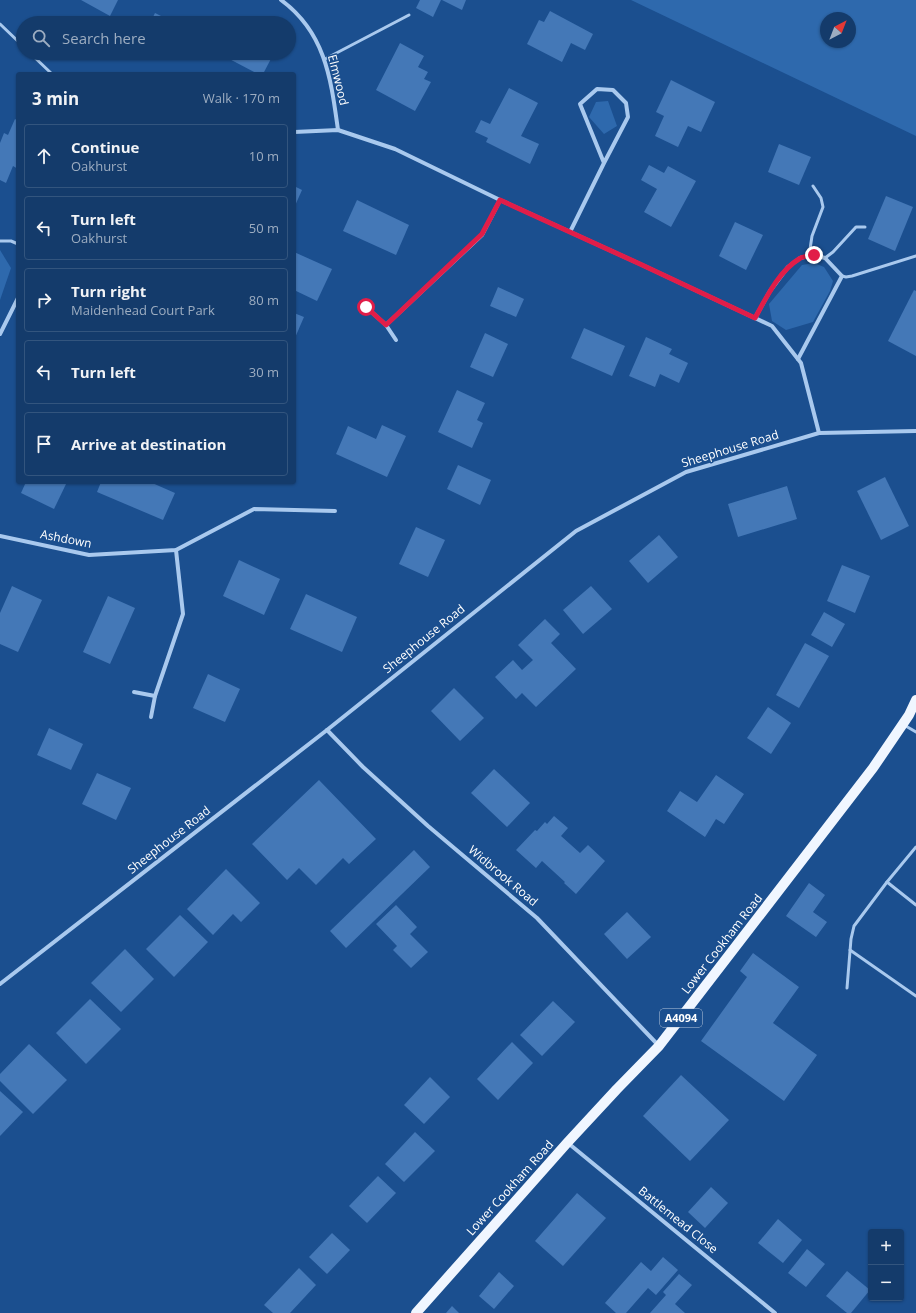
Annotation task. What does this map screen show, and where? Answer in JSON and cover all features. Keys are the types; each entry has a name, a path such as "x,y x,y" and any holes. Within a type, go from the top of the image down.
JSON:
{"main road":[{"name":"Lower Cookham Road","path":"416,1313 567,1143 659,1046 873,768 909,715 916,700"}],"street":[{"name":"Elmwood","path":"281,0 292,8 309,28 325,59 332,87 338,130"},
{"path":"570,232 628,117 626,103 613,90 597,89 580,104 604,163"},
{"path":"296,132 338,130 395,149 500,200 772,326 801,363 819,433"},
{"path":"386,325 482,234 500,200"},
{"path":"755,318 770,291 788,267 800,258 814,255 825,258 842,276 798,359"},
{"path":"0,334 16,302"},
{"path":"366,307 386,325 396,340"},
{"name":"Sheephouse Road","path":"0,984 327,730 576,531 686,472 819,433 916,431"},
{"name":"Ashdown","path":"0,536 89,555 176,550 254,509 334,511"},
{"path":"151,717 155,696 184,614 176,550"},
{"path":"134,692 155,696"},
{"name":"Widbrook Road","path":"327,730 363,767 428,826 537,918 659,1046"},
{"name":"Battlemead Close","path":"567,1143 775,1313"}],"lane":[{"path":"325,59 409,15"},
{"path":"0,24 16,39"},
{"path":"37,60 50,72"},
{"path":"809,256 812,236 823,206 821,198 813,186"},
{"path":"825,258 833,252 856,227 865,227"},
{"path":"0,241 10,241 16,243"},
{"path":"842,276 852,276 916,256"},
{"path":"903,724 916,732"},
{"path":"847,988 851,939 854,926 887,882 916,847"},
{"path":"887,882 916,905"},
{"path":"850,950 916,996"}],"shaded area":[{"path":"631,0 916,0 916,136"},
{"path":"608,101 617,126 604,134 589,117 596,102"},
{"path":"0,250 11,268 0,300"},
{"path":"814,263 824,267 833,281 830,291 813,322 786,330 772,321 769,304 802,265"}],"building":[{"path":"81,0 118,0 110,16"},
{"path":"420,0 441,0 433,17 416,8"},
{"path":"442,0 466,0 462,10"},
{"path":"550,11 593,34 585,50 571,43 562,62 527,44 539,20 544,22"},
{"path":"155,13 161,16 154,16"},
{"path":"400,43 424,56 418,67 428,72 424,79 431,82 415,111 376,90"},
{"path":"231,60 270,60 264,72 254,72"},
{"path":"671,80 715,102 701,132 688,126 678,147 655,136 664,116 656,112"},
{"path":"509,88 538,103 521,136 539,144 530,164 486,142 488,138 475,132 481,120 490,124"},
{"path":"15,119 16,168 13,166 6,183 0,180 0,143 4,133 8,135"},
{"path":"779,144 811,157 799,185 768,172"},
{"path":"649,165 664,173 668,166 696,181 671,227 644,212 657,189 641,180"},
{"path":"296,187 302,190 296,204"},
{"path":"886,196 913,207 895,251 868,239"},
{"path":"357,200 409,225 396,255 343,231"},
{"path":"735,222 763,235 746,270 719,256"},
{"path":"296,253 332,269 317,301 296,291"},
{"path":"498,287 524,299 516,317 490,306"},
{"path":"914,290 916,291 916,356 888,341"},
{"path":"296,314 304,317 296,335"},
{"path":"584,328 625,346 612,376 571,358"},
{"path":"485,333 508,344 493,377 470,367"},
{"path":"646,337 672,349 669,354 688,363 679,383 660,374 655,387 629,376"},
{"path":"457,390 485,403 477,420 483,423 472,448 438,432"},
{"path":"382,425 406,436 387,477 336,454 348,426 376,439"},
{"path":"458,465 491,480 480,505 447,489"},
{"path":"885,477 909,526 881,540 857,491"},
{"path":"25,484 66,484 54,509 21,493"},
{"path":"100,484 155,484 175,493 163,520 97,492"},
{"path":"787,486 797,519 738,537 728,504"},
{"path":"416,527 445,540 428,577 399,564"},
{"path":"659,535 678,557 648,583 629,561"},
{"path":"239,560 280,579 264,615 223,596"},
{"path":"842,565 870,576 855,613 827,601"},
{"path":"12,586 42,600 18,652 0,644 0,613"},
{"path":"591,586 612,609 583,634 563,610"},
{"path":"306,594 357,617 342,652 290,629"},
{"path":"108,596 135,608 110,664 83,652"},
{"path":"824,612 845,624 832,647 811,635"},
{"path":"545,619 560,634 551,643 576,669 536,707 522,693 516,699 495,677 513,660 522,670 533,660 518,645"},
{"path":"805,643 829,656 799,708 776,695"},
{"path":"208,674 240,689 225,722 193,708"},
{"path":"454,688 484,718 460,741 431,711"},
{"path":"768,707 791,723 771,754 747,738"},
{"path":"49,728 83,744 71,770 37,755"},
{"path":"494,769 530,803 507,827 471,793"},
{"path":"97,773 131,788 116,820 82,804"},
{"path":"716,775 744,794 724,824 716,819 705,837 667,811 680,791 697,802"},
{"path":"319,780 376,839 349,864 343,858 316,885 299,868 287,880 252,844"},
{"path":"554,816 568,828 561,836 580,853 588,845 605,861 576,894 542,861 536,868 516,850 535,830 537,831 545,822 547,824"},
{"path":"414,850 430,867 346,948 330,931"},
{"path":"226,869 260,903 241,922 233,914 213,935 187,909"},
{"path":"809,883 825,895 813,912 827,922 816,937 786,916"},
{"path":"396,905 417,927 410,934 428,952 411,968 393,950 397,946 376,924"},
{"path":"627,912 651,937 627,959 604,934"},
{"path":"180,915 208,942 174,977 146,949"},
{"path":"125,949 154,979 121,1012 91,983"},
{"path":"753,953 799,987 773,1023 817,1055 784,1101 701,1041 747,977 740,971"},
{"path":"90,999 121,1029 86,1064 56,1033"},
{"path":"553,1001 575,1022 542,1056 520,1035"},
{"path":"512,1042 533,1063 498,1100 477,1079"},
{"path":"29,1044 67,1080 33,1114 0,1081 0,1074"},
{"path":"681,1075 729,1120 690,1161 643,1116"},
{"path":"430,1077 450,1097 424,1124 404,1105"},
{"path":"0,1091 23,1112 0,1136"},
{"path":"415,1132 435,1151 404,1182 385,1164"},
{"path":"378,1176 396,1193 367,1223 349,1206"},
{"path":"711,1187 728,1203 705,1228 688,1212"},
{"path":"577,1193 606,1218 563,1266 535,1241"},
{"path":"778,1219 802,1240 783,1263 758,1243"},
{"path":"332,1233 350,1250 327,1274 309,1257"},
{"path":"807,1249 825,1264 806,1287 788,1273"},
{"path":"663,1257 678,1270 656,1295 648,1288 626,1313 616,1313 605,1303 641,1262 651,1271"},
{"path":"299,1268 316,1285 290,1313 273,1313 264,1305"},
{"path":"847,1271 868,1288 868,1292 851,1313 847,1313 826,1296"},
{"path":"499,1272 514,1286 494,1309 479,1296"},
{"path":"679,1274 692,1285 675,1304 685,1313 650,1313 666,1295 663,1292"},
{"path":"452,1306 459,1313 446,1313"}],"route":[{"path":"366,307 386,325 482,234 500,200 755,318 770,291 788,267 800,258 814,255"}]}
